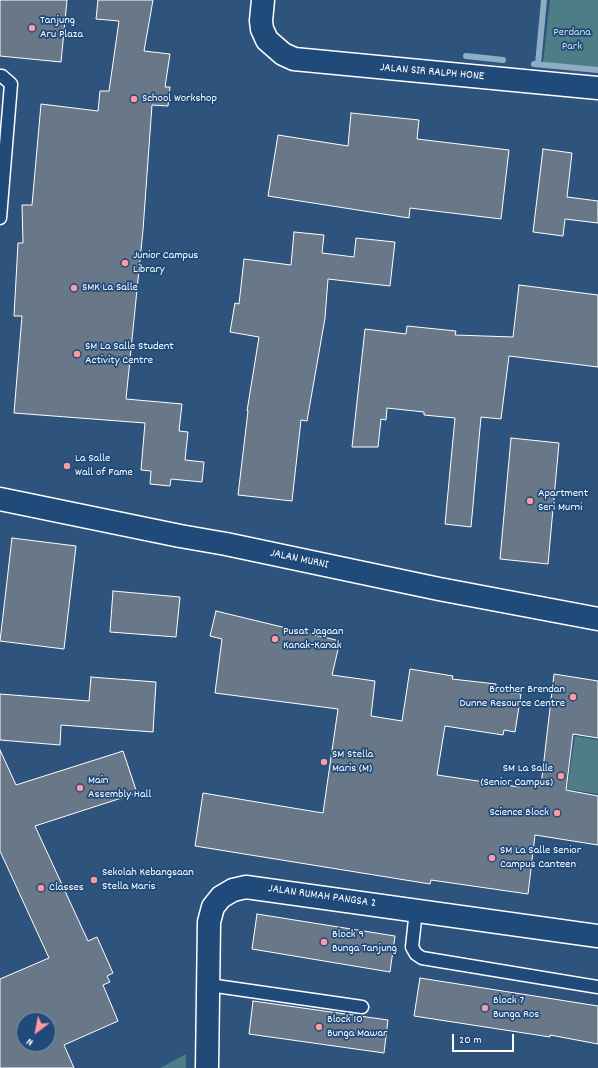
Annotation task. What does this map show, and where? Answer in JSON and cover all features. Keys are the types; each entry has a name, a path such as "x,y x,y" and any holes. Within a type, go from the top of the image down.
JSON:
{"street":[{"name":"JALAN SIR RALPH HONE","path":"263,0 261,21 262,29 267,40 283,54 294,59 598,88"},
{"name":"JALAN MURNI","path":"0,499 226,544 439,589 598,619"},
{"name":"JALAN RUMAH PANGSA 2","path":"207,1068 209,922 213,907 221,897 233,890 246,887 598,936"}],"lane":[{"path":"0,76 11,84 0,218"},
{"path":"416,910 412,947 416,954 422,958 598,988"},
{"path":"208,985 362,1007"}],"green space":[{"name":"Perdana Park","path":"550,0 598,0 598,68 543,63"},
{"path":"575,736 598,740 598,794 567,789"},
{"path":"186,1054 186,1068 160,1068"}],"building":[{"name":"Tanjung Aru Plaza","path":"0,0 67,0 61,62 0,56"},
{"name":"SMK La Salle","path":"98,0 153,0 144,51 170,54 165,87 170,87 168,106 152,105 143,230 126,399 182,404 179,431 188,432 185,460 204,462 202,482 171,479 170,486 150,484 151,471 141,470 145,423 14,413 22,316 14,316 18,243 23,243 22,205 32,205 41,104 98,111 100,91 109,91 119,21 96,19"},
{"path":"351,113 419,120 417,139 509,150 501,219 410,208 409,218 268,196 278,135 348,146"},
{"path":"543,149 572,153 567,197 598,201 598,223 565,219 563,236 533,232"},
{"path":"294,232 324,235 322,253 354,257 356,238 395,242 390,286 328,279 325,318 307,421 301,420 292,501 238,495 247,411 259,337 230,332 235,303 239,304 244,259 291,265"},
{"path":"519,285 598,295 598,367 509,356 501,419 481,417 471,527 445,524 455,418 424,415 424,412 387,408 386,420 381,419 378,447 352,447 365,329 406,334 407,326 456,331 455,335 513,337"},
{"name":"Apartment Seri Murni","path":"511,438 559,443 548,564 500,559"},
{"path":"12,538 76,546 64,649 0,641"},
{"path":"113,591 180,597 176,637 110,632"},
{"path":"216,611 340,641 332,675 375,681 371,716 402,721 410,669 453,676 452,679 496,684 495,691 521,694 515,732 504,730 503,735 445,726 437,775 519,787 519,783 541,786 554,674 598,681 598,738 573,734 566,790 598,796 598,845 535,835 528,894 431,880 430,884 195,846 203,793 323,813 338,709 215,693 222,639 210,636"},
{"path":"91,677 156,682 153,732 61,725 60,745 0,740 0,694 89,701"},
{"path":"0,750 16,785 123,751 137,793 35,826 88,941 97,937 113,973 107,976 110,982 103,985 118,1021 64,1045 74,1068 0,1068 0,979 49,958 0,851"},
{"name":"Block 9 Bunga Tanjung","path":"257,914 395,936 390,972 252,949"},
{"name":"Block 7 Bunga Ros","path":"420,978 598,1006 598,1044 550,1035 550,1037 414,1016"},
{"name":"Block 10 Bunga Mawar","path":"253,1001 388,1020 384,1053 249,1034"}],"waterway":[{"path":"538,64 544,0"},
{"path":"466,56 503,60"},
{"path":"534,64 598,70"}],"place":[{"name":"Tanjung Aru Plaza","path":"32,28"},
{"name":"School Workshop","path":"134,99"},
{"name":"Junior Campus Library","path":"125,263"},
{"name":"SMK La Salle","path":"74,288"},
{"name":"SM La Salle Student Activity Centre","path":"77,354"},
{"name":"La Salle Wall of Fame","path":"67,466"},
{"name":"Apartment Seri Murni","path":"530,501"},
{"name":"Pusat Jagaan Kanak-Kanak","path":"275,639"},
{"name":"Brother Brendan Dunne Resource Centre","path":"573,697"},
{"name":"SM Stella Maris (M)","path":"324,762"},
{"name":"SM La Salle (Senior Campus)","path":"561,776"},
{"name":"Main Assembly Hall","path":"80,788"},
{"name":"Science Block","path":"557,813"},
{"name":"SM La Salle Senior Campus Canteen","path":"492,858"},
{"name":"Sekolah Kebangsaan Stella Maris","path":"94,880"},
{"name":"Classes","path":"41,888"},
{"name":"Block 9 Bunga Tanjung","path":"324,942"},
{"name":"Block 7 Bunga Ros","path":"485,1008"},
{"name":"Block 10 Bunga Mawar","path":"319,1027"}]}
